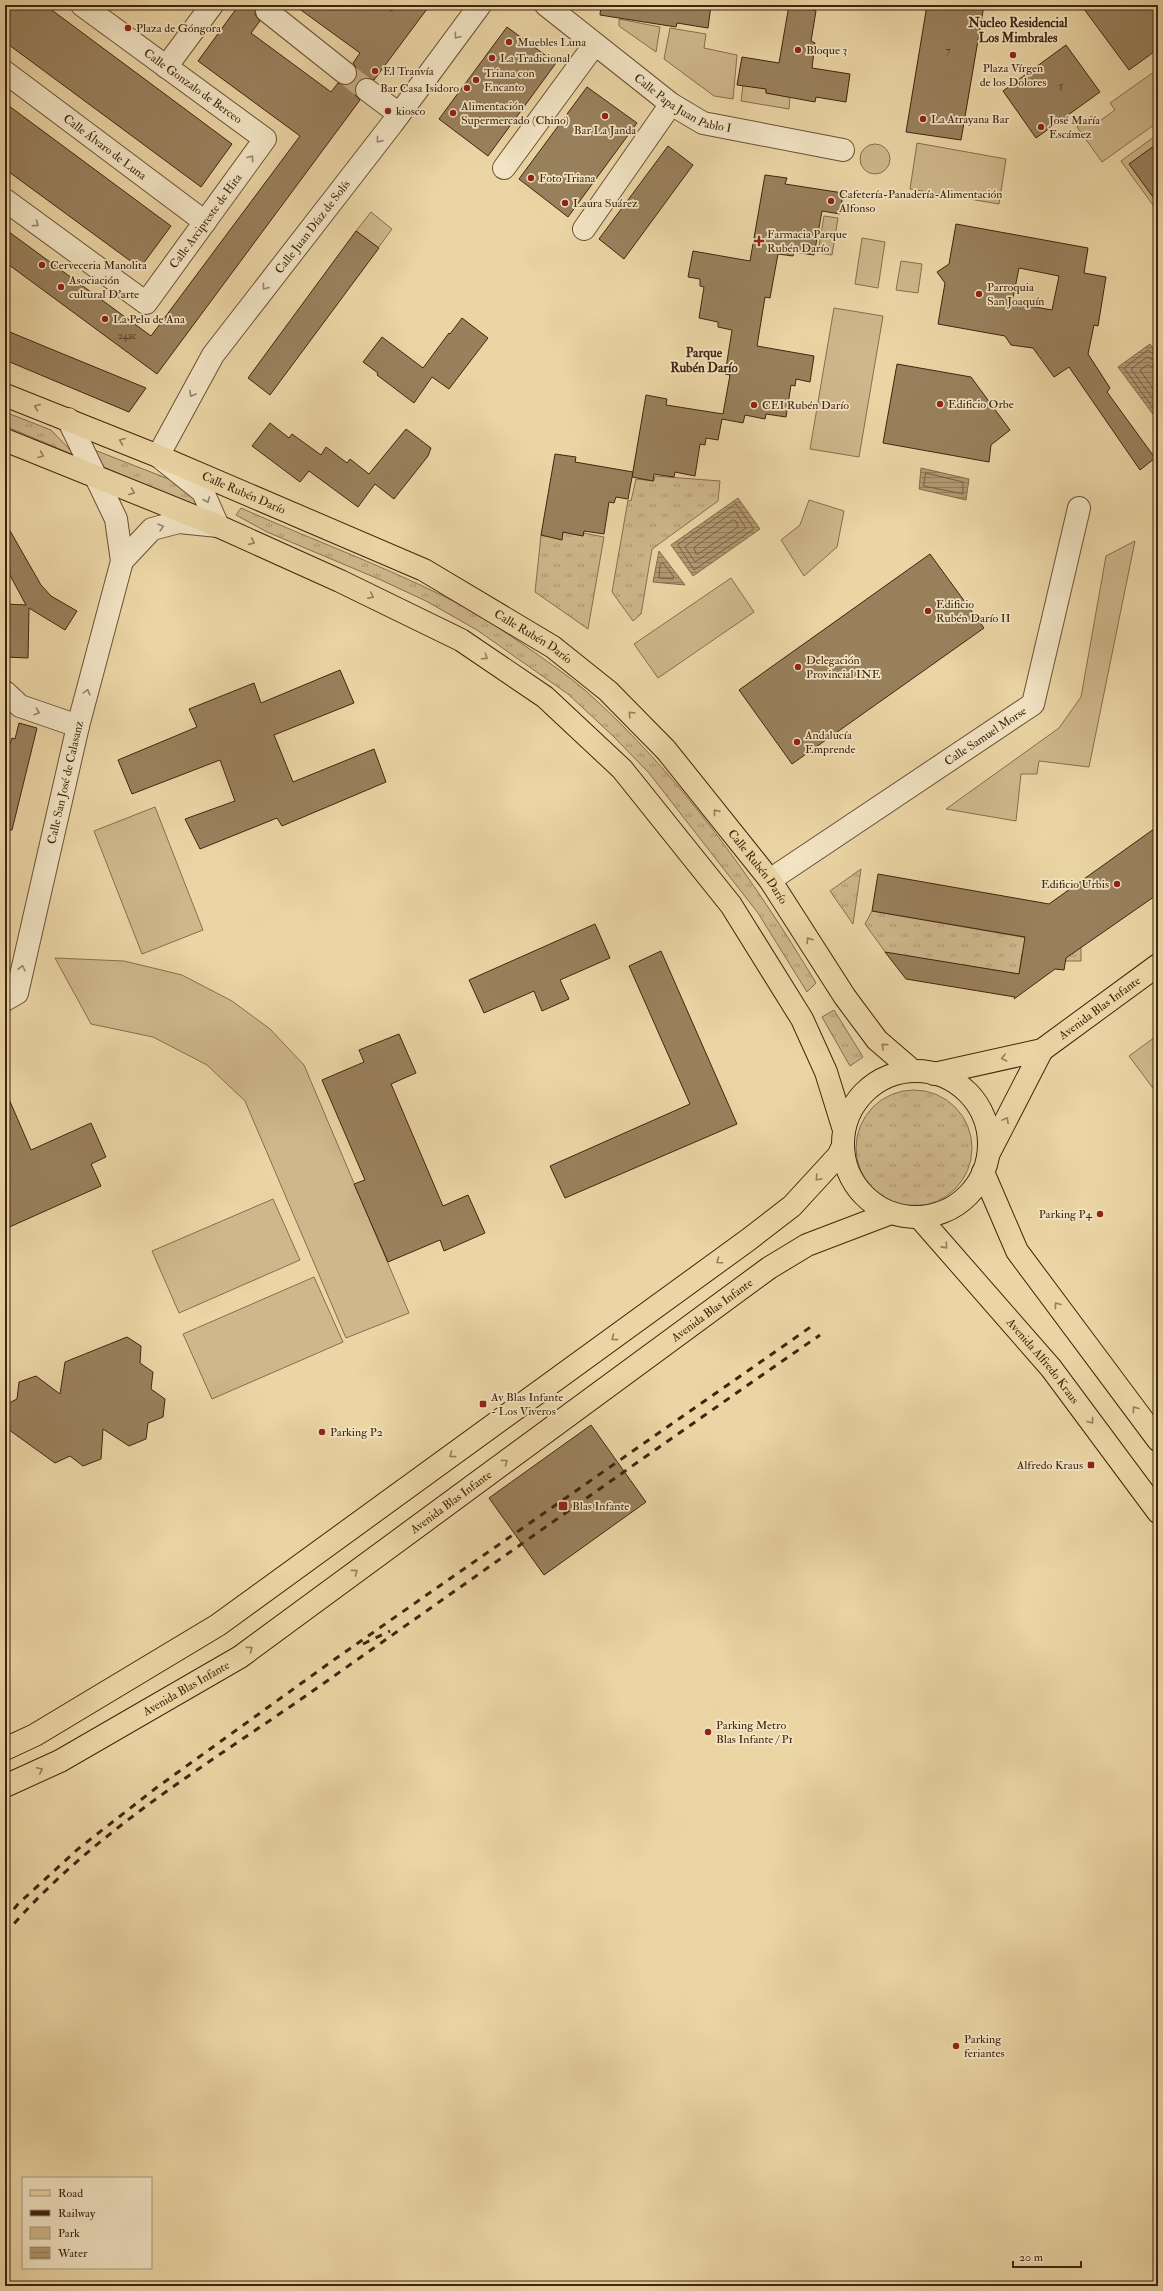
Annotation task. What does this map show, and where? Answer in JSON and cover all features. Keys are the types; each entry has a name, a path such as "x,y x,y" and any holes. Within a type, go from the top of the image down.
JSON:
{"main road":[{"name":"Calle Rubén Darío","path":"5,395 158,456 424,570 553,647 608,691 666,750 770,880 850,1004 877,1040 924,1073"},
{"path":"5,440 218,526 340,581 461,640 545,697 622,769 731,905 802,1019 826,1072 843,1139 847,1169 857,1188 872,1203 891,1213 919,1217 939,1213 958,1204 973,1190 1042,1050"},
{"name":"Avenida Blas Infante","path":"1042,1050 1158,965"},
{"path":"5,1749 35,1735 218,1625 748,1240 792,1206 838,1156 853,1107 868,1089 889,1076 924,1073 1042,1050"},
{"path":"924,1073 954,1082 970,1096 982,1113 988,1133 986,1163 1017,1251 1158,1440"},
{"name":"Avenida Blas Infante","path":"5,1786 60,1761 240,1657 769,1268 807,1245 891,1213"},
{"name":"Avenida Alfredo Kraus","path":"919,1217 1051,1368 1158,1512"}],"street":[{"name":"Calle Gonzalo de Berceo","path":"82,5 264,139"},
{"path":"166,66 212,5"},
{"name":"Calle Juan Díaz de Solís","path":"158,456 213,355 399,114 480,5"},
{"name":"Calle Papa Juan Pablo I","path":"546,5 671,104 703,123 843,150"},
{"path":"267,11 345,73"},
{"path":"504,168 595,44"},
{"name":"Calle Álvaro de Luna","path":"5,72 205,222"},
{"path":"367,90 399,114"},
{"path":"584,229 671,104"},
{"name":"Calle Arcipreste de Hita","path":"5,200 146,303 264,139"},
{"path":"68,419 116,519 122,561"},
{"path":"122,561 152,529 178,522 218,526 203,492 158,456"},
{"name":"Calle Samuel Morse","path":"770,880 1033,704 1079,508"},
{"name":"Calle San José de Calasanz","path":"5,1000 16,993 78,726 122,561"},
{"path":"5,692 20,706 78,726"}],"green space":[{"path":"619,19 660,27 656,52 619,26"},
{"path":"670,28 706,34 704,48 737,55 733,99 714,96 664,59"},
{"path":"1158,69 1158,122 1102,162 1077,127 1092,116 1097,123 1115,110 1110,103"},
{"path":"743,85 766,89 766,93 790,97 789,109 741,101"},
{"path":"1158,134 1158,212 1121,161"},
{"path":"917,143 1006,159 999,204 910,189"},
{"path":"875,144 881,145 889,153 889,165 881,173 875,174 869,173 861,165 860,159 861,153 869,145"},
{"path":"371,212 392,229 378,248 356,231"},
{"path":"824,216 838,218 832,255 818,253"},
{"path":"862,238 885,242 878,288 855,284"},
{"path":"901,261 922,264 918,293 896,290"},
{"path":"834,308 883,316 859,457 810,449"},
{"path":"5,412 51,430 76,456 5,426"},
{"path":"92,449 189,487 202,510 101,466"},
{"path":"655,476 720,481 718,501 652,549 641,614 633,621 612,592 628,500 631,501 636,479 654,481"},
{"path":"809,500 844,511 837,547 804,576 781,540 800,525"},
{"path":"241,508 419,584 448,598 492,623 578,684 620,723 652,756 712,828 740,866 816,983 807,992 758,913 649,773 613,736 568,694 477,630 426,601 381,580 267,532 236,515"},
{"path":"563,532 583,536 584,533 604,537 588,629 535,592 541,535 562,539"},
{"path":"1135,541 1089,767 1039,761 1037,774 1021,774 1016,821 946,809 1059,728 1081,697 1106,556"},
{"path":"731,578 754,612 658,678 634,644"},
{"path":"155,807 203,930 142,954 94,831"},
{"path":"861,869 853,924 830,891"},
{"path":"872,911 1045,941 1073,940 1081,948 1081,961 1063,961 1022,954 1019,974 886,953 865,924"},
{"path":"55,958 124,961 182,975 232,1001 270,1029 304,1065 409,1313 346,1338 245,1101 207,1065 153,1037 91,1024"},
{"path":"834,1010 863,1057 850,1066 822,1017"},
{"path":"1158,1035 1158,1095 1129,1056"},
{"path":"914,1090 925,1091 936,1095 955,1107 967,1126 971,1137 971,1159 967,1170 955,1189 936,1201 925,1205 914,1206 903,1205 892,1201 873,1189 861,1170 857,1159 856,1148 857,1137 861,1126 873,1107 892,1095 903,1091"},
{"path":"273,1199 300,1260 179,1313 152,1251"},
{"path":"314,1277 343,1342 212,1399 183,1334"}],"water":[{"path":"1150,344 1158,355 1158,421 1118,367"},
{"path":"921,468 969,479 966,500 919,489"},
{"path":"738,498 760,529 693,576 671,545"},
{"path":"659,551 685,585 653,582"}],"building":[{"path":"13,5 45,5 232,144 201,187 5,42 5,16"},
{"path":"239,5 256,5 255,15 260,21 251,33 331,92 338,83 349,85 355,80 357,69 353,63 360,53 294,5 383,5 392,11 394,5 430,5 374,80 362,78 357,83 355,95 360,100 157,374 5,262 5,229 151,336 300,136 198,61"},
{"path":"601,5 711,5 708,28 677,23 676,27 600,15"},
{"name":"Bloque 3","path":"789,5 811,5 811,9 816,11 811,41 815,43 812,68 850,74 846,102 816,97 815,102 766,93 766,89 737,85 742,57 779,63"},
{"path":"927,5 984,5 961,140 906,132"},
{"path":"1081,5 1152,5 1158,14 1158,49 1129,70"},
{"path":"507,27 556,63 488,156 439,119"},
{"path":"1066,45 1100,92 1036,138 1003,91"},
{"path":"587,87 637,123 568,217 519,179"},
{"path":"5,103 171,226 140,268 5,169"},
{"path":"1158,143 1158,204 1129,164"},
{"path":"668,146 693,165 624,259 599,239"},
{"path":"765,175 787,178 785,184 843,193 840,214 822,211 814,255 794,252 793,256 778,254 770,298 765,297 757,346 814,356 810,382 796,379 795,386 791,385 786,417 766,414 765,419 745,415 743,423 722,419 718,440 706,438 705,445 700,444 695,476 675,472 674,477 654,474 653,481 632,477 646,395 667,399 666,405 723,414 730,375 725,374 732,330 718,327 718,322 699,318 704,287 700,286 700,279 688,277 693,251 750,261"},
{"name":"Parroquia San Joaquín","path":"956,224 1088,248 1084,273 1106,277 1098,326 1094,325 1088,354 1110,388 1107,392 1155,458 1140,470 1069,367 1054,377 1033,348 1011,345 1005,336 938,324 945,283 937,272 949,264","holes":["1019,268 1059,276 1052,310 1012,303"]},
{"path":"356,231 379,248 270,395 248,378"},
{"path":"462,318 488,338 449,389 432,377 414,403 377,375 378,373 363,362 382,337 423,368"},
{"path":"5,330 146,388 129,412 5,360"},
{"name":"Edificio Orbe","path":"897,364 971,377 1010,430 991,445 989,462 883,443"},
{"path":"270,423 289,438 292,434 321,455 326,447 347,463 350,459 369,474 406,429 431,448 428,456 394,499 375,484 358,507 309,471 300,482 252,446"},
{"path":"555,454 576,457 575,462 633,472 628,499 616,497 614,503 609,502 604,534 584,531 583,536 563,532 562,540 541,535"},
{"path":"5,522 41,585 51,596 77,611 65,630 29,608 28,658 6,657 5,604 26,605 5,566"},
{"path":"930,554 984,628 792,764 739,690"},
{"path":"340,670 354,703 274,735 293,782 374,749 386,782 282,826 277,818 200,849 185,819 235,801 220,760 132,794 118,760 197,727 189,709 254,683 261,703"},
{"path":"19,723 37,728 12,830 5,830 5,746 9,747 12,738 15,739"},
{"name":"Edificio Urbis","path":"1158,826 1158,894 1066,958 1064,970 1055,969 1014,999 1015,997 906,979 885,952 1019,974 1025,937 872,911 878,874 1049,904"},
{"path":"595,924 610,958 560,980 569,999 542,1011 534,991 484,1013 469,980"},
{"path":"661,951 737,1124 565,1198 550,1166 690,1104 629,966"},
{"path":"399,1034 416,1073 391,1084 443,1206 468,1195 485,1233 444,1251 440,1240 388,1262 354,1184 365,1180 322,1080 364,1062 359,1050"},
{"path":"5,1090 31,1150 91,1123 106,1157 91,1164 101,1186 5,1229"},
{"path":"127,1337 141,1346 140,1363 153,1372 151,1389 165,1399 163,1417 148,1423 146,1439 129,1446 103,1429 101,1459 83,1466 70,1456 55,1463 5,1427 5,1405 17,1399 19,1382 36,1376 60,1394 65,1362"},
{"path":"591,1425 646,1502 544,1575 489,1498"}],"tunnel":[{"path":"345,73 367,90"}],"railway":[{"path":"5,1920 18,1904 78,1849 156,1788 335,1659 812,1326"},
{"path":"5,1934 38,1898 73,1865 148,1805 820,1335"},
{"path":"363,1644 390,1631"}],"place":[{"name":"Plaza de Góngora","path":"128,28"},
{"name":"Muebles Luna","path":"509,42"},
{"name":"Bloque 3","path":"798,50"},
{"name":"Plaza Vírgen de los Dolores","path":"1013,55"},
{"name":"La Tradicional","path":"492,58"},
{"name":"El Tranvía","path":"375,71"},
{"name":"Triana con Encanto","path":"476,80"},
{"name":"Bar Casa Isidoro","path":"467,88"},
{"name":"kiosco","path":"388,111"},
{"name":"Alimentación Supermercado (Chino)","path":"453,113"},
{"name":"Bar La Janda","path":"605,116"},
{"name":"La Atrayana Bar","path":"923,119"},
{"name":"José María Escámez","path":"1041,127"},
{"name":"Foto Triana","path":"531,178"},
{"name":"Cafetería-Panadería-Alimentación Alfonso","path":"831,201"},
{"name":"Laura Suárez","path":"565,203"},
{"name":"Farmacia Parque Rubén Darío","path":"759,241"},
{"name":"Cerveceria Manolita","path":"42,265"},
{"name":"Asociación cultural D'arte","path":"61,287"},
{"name":"Parroquia San Joaquín","path":"979,294"},
{"name":"La Pelu de Ana","path":"105,319"},
{"name":"Edificio Orbe","path":"940,404"},
{"name":"CEI Rubén Darío","path":"754,405"},
{"name":"Edificio Rubén Darío II","path":"928,611"},
{"name":"Delegación Provincial INE","path":"798,667"},
{"name":"Andalucía Emprende","path":"797,742"},
{"name":"Edificio Urbis","path":"1117,884"},
{"name":"Parking P4","path":"1100,1214"},
{"name":"Av Blas Infante - Los Viveros","path":"483,1404"},
{"name":"Parking P2","path":"322,1432"},
{"name":"Alfredo Kraus","path":"1091,1465"},
{"name":"Blas Infante","path":"563,1506"},
{"name":"Parking Metro Blas Infante / P1","path":"708,1732"},
{"name":"Parking feriantes","path":"956,2046"}],"district":[{"name":"Nucleo Residencial Los Mimbrales","path":"1018,30"},
{"name":"Parque Rubén Darío","path":"704,360"}]}
